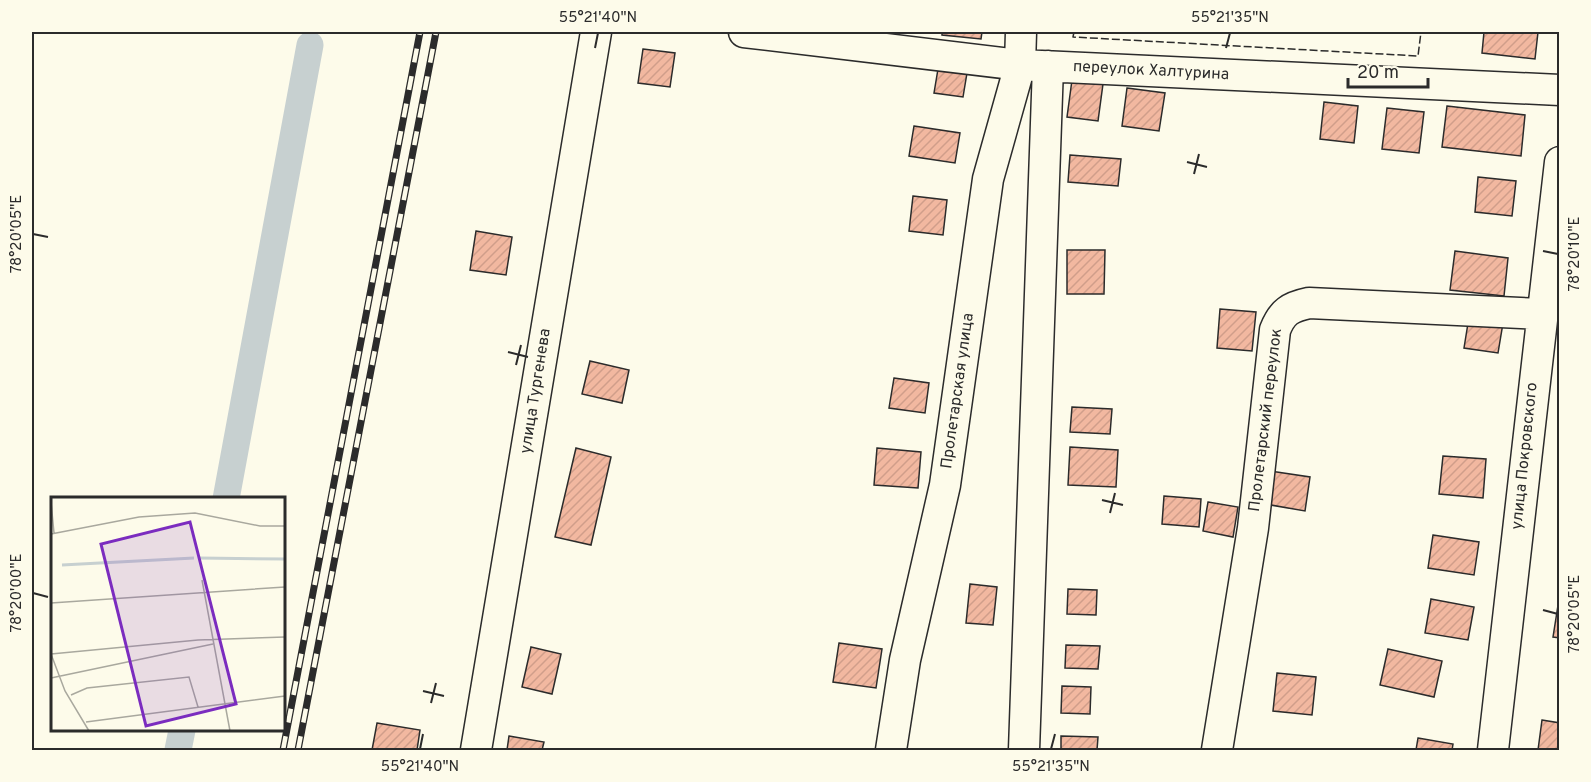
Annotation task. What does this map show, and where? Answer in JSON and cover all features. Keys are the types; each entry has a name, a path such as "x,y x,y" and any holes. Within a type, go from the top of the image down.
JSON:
{"street":[{"name":"улица Тургенева","path":"476,750 596,32"},
{"name":"переулок Халтурина","path":"744,32 1034,66 1560,90"},
{"name":"Пролетарская улица","path":"1021,32 1034,66 1024,750"},
{"name":"Пролетарская улица","path":"891,750 905,660 945,485 988,178 1034,66"},
{"name":"улица Покровского","path":"1493,750 1560,162"},
{"name":"Пролетарский переулок","path":"1217,750 1253,528 1275,330 1281,315 1292,307 1309,303 1541,314"}],"building":[{"path":"942,32 982,32 981,39 942,35"},
{"path":"1484,32 1538,32 1535,59 1482,53"},
{"path":"643,49 675,53 670,87 638,83"},
{"path":"938,69 967,73 963,97 934,93"},
{"path":"1072,80 1103,84 1098,121 1067,117"},
{"path":"1127,88 1165,93 1159,131 1122,126"},
{"path":"1324,102 1358,106 1354,143 1320,139"},
{"path":"1447,106 1525,115 1521,156 1442,147"},
{"path":"1387,108 1424,112 1419,153 1382,149"},
{"path":"914,126 960,133 955,163 909,156"},
{"path":"1070,155 1121,159 1118,186 1068,182"},
{"path":"1478,177 1516,181 1512,216 1475,212"},
{"path":"913,196 947,200 943,235 909,231"},
{"path":"476,231 512,237 506,275 470,270"},
{"path":"1067,250 1105,250 1104,294 1067,294"},
{"path":"1455,251 1508,258 1504,296 1450,290"},
{"path":"1220,309 1256,312 1252,351 1217,348"},
{"path":"1469,317 1503,323 1498,353 1464,348"},
{"path":"590,361 629,370 622,403 582,394"},
{"path":"894,378 929,383 925,413 889,408"},
{"path":"1072,407 1112,409 1110,434 1070,432"},
{"path":"1070,447 1118,450 1116,487 1068,485"},
{"path":"576,448 611,457 591,545 555,537"},
{"path":"877,448 921,452 918,488 874,485"},
{"path":"1443,456 1486,459 1483,498 1439,494"},
{"path":"1270,471 1310,477 1305,511 1265,504"},
{"path":"1164,496 1201,499 1199,527 1162,524"},
{"path":"1208,502 1238,507 1233,537 1203,531"},
{"path":"1433,535 1479,542 1474,575 1428,568"},
{"path":"970,584 997,587 993,625 966,623"},
{"path":"1068,589 1097,590 1096,615 1067,614"},
{"path":"1431,599 1474,607 1468,640 1425,633"},
{"path":"1560,599 1560,638 1553,637"},
{"path":"839,643 882,649 876,688 833,682"},
{"path":"1066,645 1100,646 1098,669 1065,668"},
{"path":"531,647 561,654 552,694 522,687"},
{"path":"1388,649 1442,661 1434,697 1380,685"},
{"path":"1277,673 1316,677 1312,715 1273,711"},
{"path":"1062,686 1091,687 1090,714 1061,713"},
{"path":"1542,720 1560,723 1560,750 1538,750"},
{"path":"377,723 420,730 417,750 372,750"},
{"path":"509,736 544,742 542,750 507,750"},
{"path":"1061,736 1098,737 1097,750 1061,750"},
{"path":"1418,738 1453,744 1452,750 1416,750"}],"waterway":[{"path":"226,497 310,45"},
{"path":"178,750 182,731"}],"railway":[{"path":"283,750 420,32"},
{"path":"298,750 436,32"}],"fence":[{"path":"1074,32 1073,37 1418,56 1421,32"}]}
